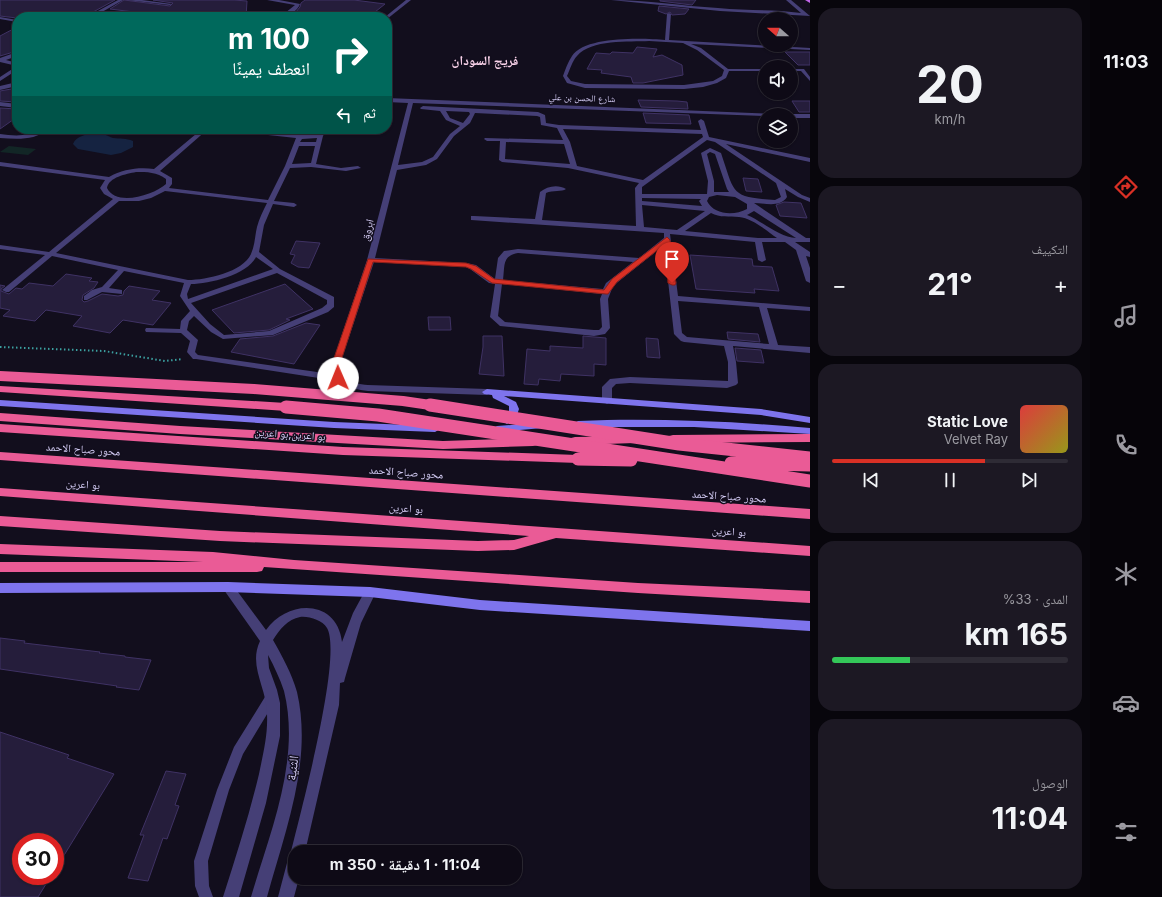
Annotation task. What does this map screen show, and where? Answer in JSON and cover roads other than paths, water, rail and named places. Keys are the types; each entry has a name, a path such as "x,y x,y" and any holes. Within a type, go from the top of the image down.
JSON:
{"highway":[{"path":"0,376 254,389 402,401 679,444 810,458"},
{"path":"0,389 286,407 378,415 810,481"},
{"path":"0,417 180,430 443,445 725,438 810,438"},
{"name":"بو اعرين,بو اعرين","path":"0,428 343,451 810,465"},
{"name":"محور صباح الاحمد","path":"0,456 810,514"},
{"name":"بو اعرين","path":"0,492 324,517 810,551"},
{"path":"0,522 220,536 478,546 514,544 558,533"},
{"path":"0,549 213,557 638,588 810,598"},
{"path":"0,568 251,567 294,564"}],"main road":[{"path":"487,392 761,412 810,420"},
{"path":"487,392 513,404 516,410 508,420 494,429"},
{"path":"0,403 334,425 453,430 646,422 724,424 810,431"},
{"path":"0,588 228,587 370,592 480,605 810,626"}],"street":[{"path":"99,12 121,0"},
{"path":"269,0 299,5 289,12"},
{"path":"392,14 409,0"},
{"path":"613,0 720,10 787,12 799,8"},
{"path":"788,0 809,16"},
{"path":"798,14 809,16"},
{"path":"0,18 12,20"},
{"path":"1,60 12,56"},
{"path":"1,60 12,63"},
{"path":"0,79 12,71"},
{"name":"شارع الحسن بن علي","path":"392,101 411,103 699,117 758,115"},
{"path":"411,103 442,109 538,114 543,116 543,124 559,127 705,135 717,141 800,196 810,200"},
{"name":"ابروق","path":"338,378 336,370 337,361 371,260 411,103"},
{"path":"442,109 448,119 463,125"},
{"path":"394,168 424,164 435,158 452,135 471,118 473,114 472,111"},
{"path":"798,116 810,116"},
{"path":"699,117 710,150"},
{"path":"559,127 567,142 574,167"},
{"path":"640,229 638,188 705,135"},
{"path":"487,139 567,142"},
{"path":"503,139 502,160 504,161 574,167 644,182"},
{"path":"717,141 734,143 810,160"},
{"path":"710,210 703,201 708,196 711,181 704,153 710,150 718,153 730,189 738,196"},
{"path":"638,199 708,196 723,193 738,196 747,200 779,201 784,199 779,182"},
{"path":"538,222 543,192 552,188 563,189"},
{"path":"638,199 710,210 725,215 740,215 747,213 751,210 752,206"},
{"path":"747,200 752,206 807,240"},
{"path":"768,201 771,218"},
{"path":"640,260 512,251 503,255 502,258 494,317 497,321 510,325 598,333 605,331 604,299 606,292 614,280 640,260 667,236 677,233 710,210"},
{"path":"740,215 756,221 810,255"},
{"path":"474,218 640,229 667,236"},
{"path":"677,233 758,240 807,240"},
{"path":"667,236 678,334 680,336 690,340 810,350"},
{"path":"758,240 762,260"},
{"path":"800,249 810,281"},
{"path":"371,260 466,265 473,267 490,280 499,282 606,292"},
{"path":"674,298 810,309"},
{"path":"762,305 774,347"},
{"path":"608,401 607,387 613,381 630,380 727,386 733,383 732,362 728,344"},
{"path":"338,378 344,383 368,388 487,392"},
{"name":"الثنية","path":"228,587 250,615 266,640 290,691 294,713 294,767 288,795 259,897"},
{"name":"الثنية","path":"300,845 349,638 359,609 370,592"},
{"name":"الثنية","path":"231,897 260,801 271,750 274,726 272,696 261,660 262,651 266,640 278,623 295,613 308,612 323,617 333,627 336,644 332,705"},
{"path":"794,624 810,632"},
{"path":"286,897 289,885"}],"lane":[{"path":"129,0 170,4"},
{"path":"667,41 670,13 673,6"},
{"path":"727,70 724,77 715,82 684,87 585,86 569,82 565,76 574,56 590,46 605,42 628,40 667,41 810,49"},
{"path":"686,43 699,49 727,70 758,70"},
{"path":"798,70 810,70"},
{"path":"802,70 810,80"},
{"path":"0,88 12,85"},
{"path":"0,104 12,105"},
{"path":"0,136 24,137 37,134"},
{"path":"156,171 199,134"},
{"path":"261,134 318,144"},
{"path":"0,247 52,254 188,282 203,282 240,269 250,262 255,253 261,225 301,134"},
{"path":"298,140 320,136 313,165"},
{"path":"0,164 109,180"},
{"path":"288,166 313,165 334,170 358,168"},
{"path":"131,171 156,171 169,178 169,184 165,189 154,195 139,198 119,198 106,192 104,188 105,184 116,175 131,171"},
{"path":"165,189 294,205"},
{"path":"6,290 119,198"},
{"path":"188,282 184,291 184,298 194,311 217,334 226,337 273,332 325,310 331,305 331,299 278,270 255,253"},
{"path":"104,289 123,268"},
{"path":"188,302 212,292 278,270"},
{"path":"203,282 212,292"},
{"path":"87,298 95,291 104,289 119,292"},
{"path":"183,331 185,321 194,311"},
{"path":"149,330 183,331 194,340 190,350 193,355 200,358 338,378"},
{"path":"206,897 202,886 201,861 223,790 238,751 272,696"}],"water":[{"path":"102,134 113,138 133,141 133,147 121,153 111,155 78,149 73,144 74,141 85,135"}],"district":[{"name":"فريج السودان","path":"485,60"}]}
